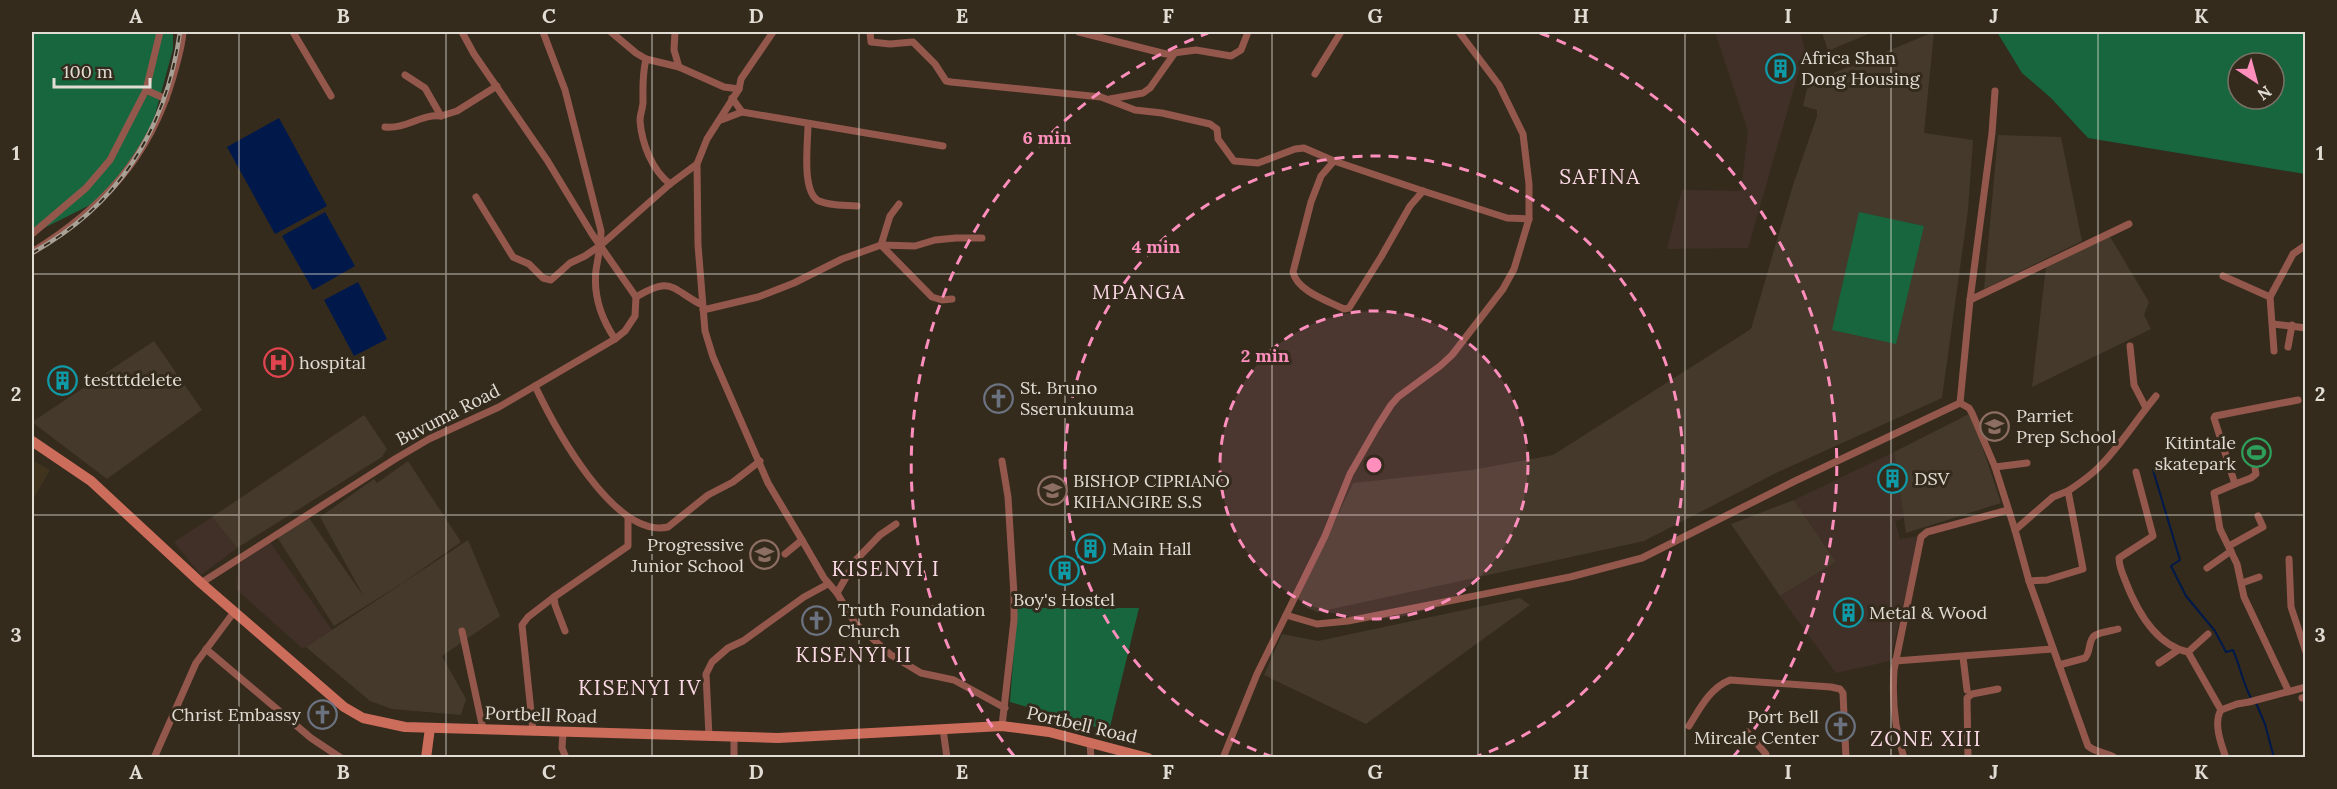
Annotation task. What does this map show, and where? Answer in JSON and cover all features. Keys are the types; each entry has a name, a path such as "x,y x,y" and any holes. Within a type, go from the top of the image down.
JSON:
{"main road":[{"name":"Portbell Road","path":"32,441 91,481 234,612 344,707 363,718 384,723 430,728 803,738 1002,726 1025,728 1148,758"},
{"path":"426,758 430,728"}],"street":[{"path":"32,234 86,188 110,160 146,90 160,32"},
{"path":"32,252 74,225 113,189 152,131 166,99 183,32"},
{"path":"292,32 331,96"},
{"path":"462,32 636,297 666,284 703,307 758,297 794,283 842,259 881,245 915,246 945,239 982,238"},
{"path":"543,32 565,90 601,231 596,273 597,297 600,311 615,339"},
{"path":"611,32 646,59 678,67 724,87 740,89"},
{"path":"675,32 674,50 678,67"},
{"path":"773,32 741,79 740,89 707,139 697,164 696,205 703,307 705,331 713,357 768,483 828,584 837,593 855,623 891,655 921,673 954,680 1005,708"},
{"path":"870,32 872,42 890,44 913,42 935,64 946,81 1108,99 1135,110 1162,113 1210,124 1217,129 1218,139 1234,161 1258,163 1301,147 1334,161 1507,218 1529,219"},
{"path":"1079,32 1174,54 1196,50 1233,55 1243,48 1248,32"},
{"path":"1315,74 1341,32"},
{"path":"1224,758 1257,674 1325,536 1350,474 1377,427 1398,397 1452,355 1503,289 1514,269 1529,219 1529,184 1523,134 1499,84 1459,32"},
{"path":"1108,99 1143,93 1156,82 1174,54"},
{"path":"646,59 642,80 643,104 640,121 646,146 657,172 670,184"},
{"path":"405,75 425,88 441,116"},
{"path":"385,127 405,126 428,116 441,116 457,111 497,86"},
{"path":"146,90 166,99"},
{"path":"1960,403 1995,91"},
{"path":"732,98 742,112"},
{"path":"721,120 742,112 943,146"},
{"path":"808,124 808,189 817,200 827,204 857,206"},
{"path":"1334,161 1321,176 1311,202 1293,272 1296,281 1305,289 1344,309 1349,308 1382,257 1410,206 1423,191"},
{"path":"476,197 513,257 529,264 543,278 551,280 570,263 601,245 670,184 697,164"},
{"path":"881,245 892,211 899,204"},
{"path":"1970,300 2129,224"},
{"path":"2274,351 2270,297 2293,254 2306,244"},
{"path":"881,245 932,297 942,300 952,299"},
{"path":"2223,276 2270,297"},
{"name":"Buvuma Road","path":"201,583 412,449 499,407 615,339 625,332 635,316 636,297"},
{"path":"2273,324 2306,328"},
{"path":"2288,347 2292,325"},
{"path":"2130,346 2134,385 2146,408"},
{"path":"535,386 579,463 615,508 628,517 653,527 668,527 708,495 733,482 760,461"},
{"path":"2015,530 2053,497 2068,491 2102,465 2132,430 2156,396"},
{"path":"2235,484 2214,417 2298,400"},
{"path":"1286,615 1317,624 1348,621 1570,577 1642,558 1795,481 1960,403"},
{"path":"1960,403 1969,408 1972,413 1995,467 2029,581 2088,746 2115,758"},
{"path":"1002,461 1008,497 1014,595 1002,726"},
{"path":"2254,462 2256,474 2251,478 2213,494 2220,529 2230,549 2250,609 2288,690"},
{"path":"1995,467 2027,463"},
{"path":"2136,472 2152,537 2119,558 2118,561 2128,589 2148,625 2178,650 2188,652 2221,710"},
{"path":"2029,581 2047,580 2083,569 2068,491"},
{"path":"1904,758 1897,733 1893,686 1895,661 1921,537 1927,532 2008,510"},
{"path":"2207,568 2263,527 2258,516"},
{"path":"533,731 522,625 528,617 554,597 628,546 628,517"},
{"path":"837,593 856,560 880,535 896,524"},
{"path":"785,554 802,540"},
{"path":"2289,559 2291,607 2306,652"},
{"path":"2242,583 2259,577"},
{"path":"709,736 706,674 712,662 728,648 743,641 804,597 828,584"},
{"path":"554,597 565,631"},
{"path":"154,758 196,663 234,612"},
{"path":"2059,665 2085,658 2088,656 2092,638 2095,635 2118,629"},
{"path":"462,631 483,729"},
{"path":"2188,652 2208,634"},
{"path":"206,649 311,738 341,758"},
{"path":"1895,661 2053,649"},
{"path":"2159,663 2178,650"},
{"path":"1963,657 1967,690"},
{"path":"1689,726 1711,693 1720,684 1730,680 1774,685 1831,687 1840,689 1843,693 1846,758"},
{"path":"2226,758 2219,732 2218,715 2221,710 2288,690 2306,687"},
{"path":"1968,758 1967,698 1972,694 1998,689"},
{"path":"943,729 947,758"},
{"path":"563,732 562,748 566,758"},
{"path":"1748,732 1766,754 1765,758"},
{"path":"734,737 735,758"},
{"path":"1090,743 1091,758"}],"shaded area":[{"path":"1715,32 1800,32 1805,50 1748,248 1667,249 1682,190 1741,191 1748,131"},
{"path":"1822,32 1873,32 1828,51"},
{"path":"1934,32 1924,133 1973,140 1968,210 1942,398 1778,472 1644,541 1318,612 1307,608 1298,599 1353,483 1472,470 1553,455 1751,329 1793,185 1817,116 1817,110 1803,106 1807,89 1816,80"},
{"path":"1998,135 2061,137 2082,241 1984,289"},
{"path":"2109,235 2149,302 2144,315 2151,329 2032,387 2046,266"},
{"path":"154,341 202,410 107,479 32,422"},
{"path":"1971,413 2001,503 1906,533 1894,452"},
{"path":"364,415 387,449 382,457 237,548 212,517"},
{"path":"1894,452 1904,518 1895,521 1900,539 1919,536 1890,661 1836,673 1780,596 1836,562 1794,500"},
{"path":"32,460 50,470 32,501"},
{"path":"408,461 461,542 404,582 334,626 277,537 309,518 364,597 320,517 374,479 377,483"},
{"path":"1794,500 1836,562 1780,596 1731,524"},
{"path":"212,517 237,548 201,575 174,542"},
{"path":"468,540 500,616 442,656 466,699 461,715 392,709 370,701 306,647"},
{"path":"269,541 332,630 303,649 237,590 238,565"},
{"path":"1520,598 1530,605 1366,724 1264,675 1282,634 1318,641"}],"green space":[{"path":"32,32 173,32 173,49 152,126 108,196 32,234"},
{"path":"1997,32 2305,32 2305,174 2088,138 2051,98 2022,73"},
{"path":"1859,212 1924,226 1896,344 1832,330"},
{"path":"1017,608 1139,608 1109,731 1010,702"}],"water":[{"path":"279,118 327,206 275,234 227,147"},
{"path":"325,212 355,266 313,290 282,236"},
{"path":"358,282 387,339 354,356 324,300"}],"waterway":[{"path":"2153,470 2180,560 2171,566 2186,596 2215,631 2226,652 2233,650 2252,700"},
{"path":"2256,703 2265,724 2274,758"}],"railway":[{"path":"32,253 63,234 90,212 113,188 133,161 150,132 163,101 180,32"}],"place":[{"name":"Africa Shan Dong Housing","path":"1780,68"},
{"name":"hospital","path":"278,363"},
{"name":"testttdelete","path":"63,380"},
{"name":"St. Bruno Sserunkuuma","path":"999,398"},
{"name":"Parriet Prep School","path":"1995,426"},
{"name":"Kitintale skatepark","path":"2257,453"},
{"name":"DSV","path":"1893,479"},
{"name":"BISHOP CIPRIANO KIHANGIRE S.S","path":"1052,491"},
{"name":"Main Hall","path":"1091,549"},
{"name":"Progressive Junior School","path":"765,555"},
{"name":"Boy's Hostel","path":"1064,571"},
{"name":"Metal & Wood","path":"1848,613"},
{"name":"Truth Foundation Church","path":"817,620"},
{"name":"Christ Embassy","path":"322,715"},
{"name":"Port Bell Mircale Center","path":"1840,727"}],"district":[{"name":"SAFINA","path":"1600,177"},
{"name":"MPANGA","path":"1139,292"},
{"name":"KISENYI I","path":"886,569"},
{"name":"KISENYI II","path":"854,655"},
{"name":"KISENYI IV","path":"640,688"},
{"name":"ZONE XIII","path":"1926,739"}]}
